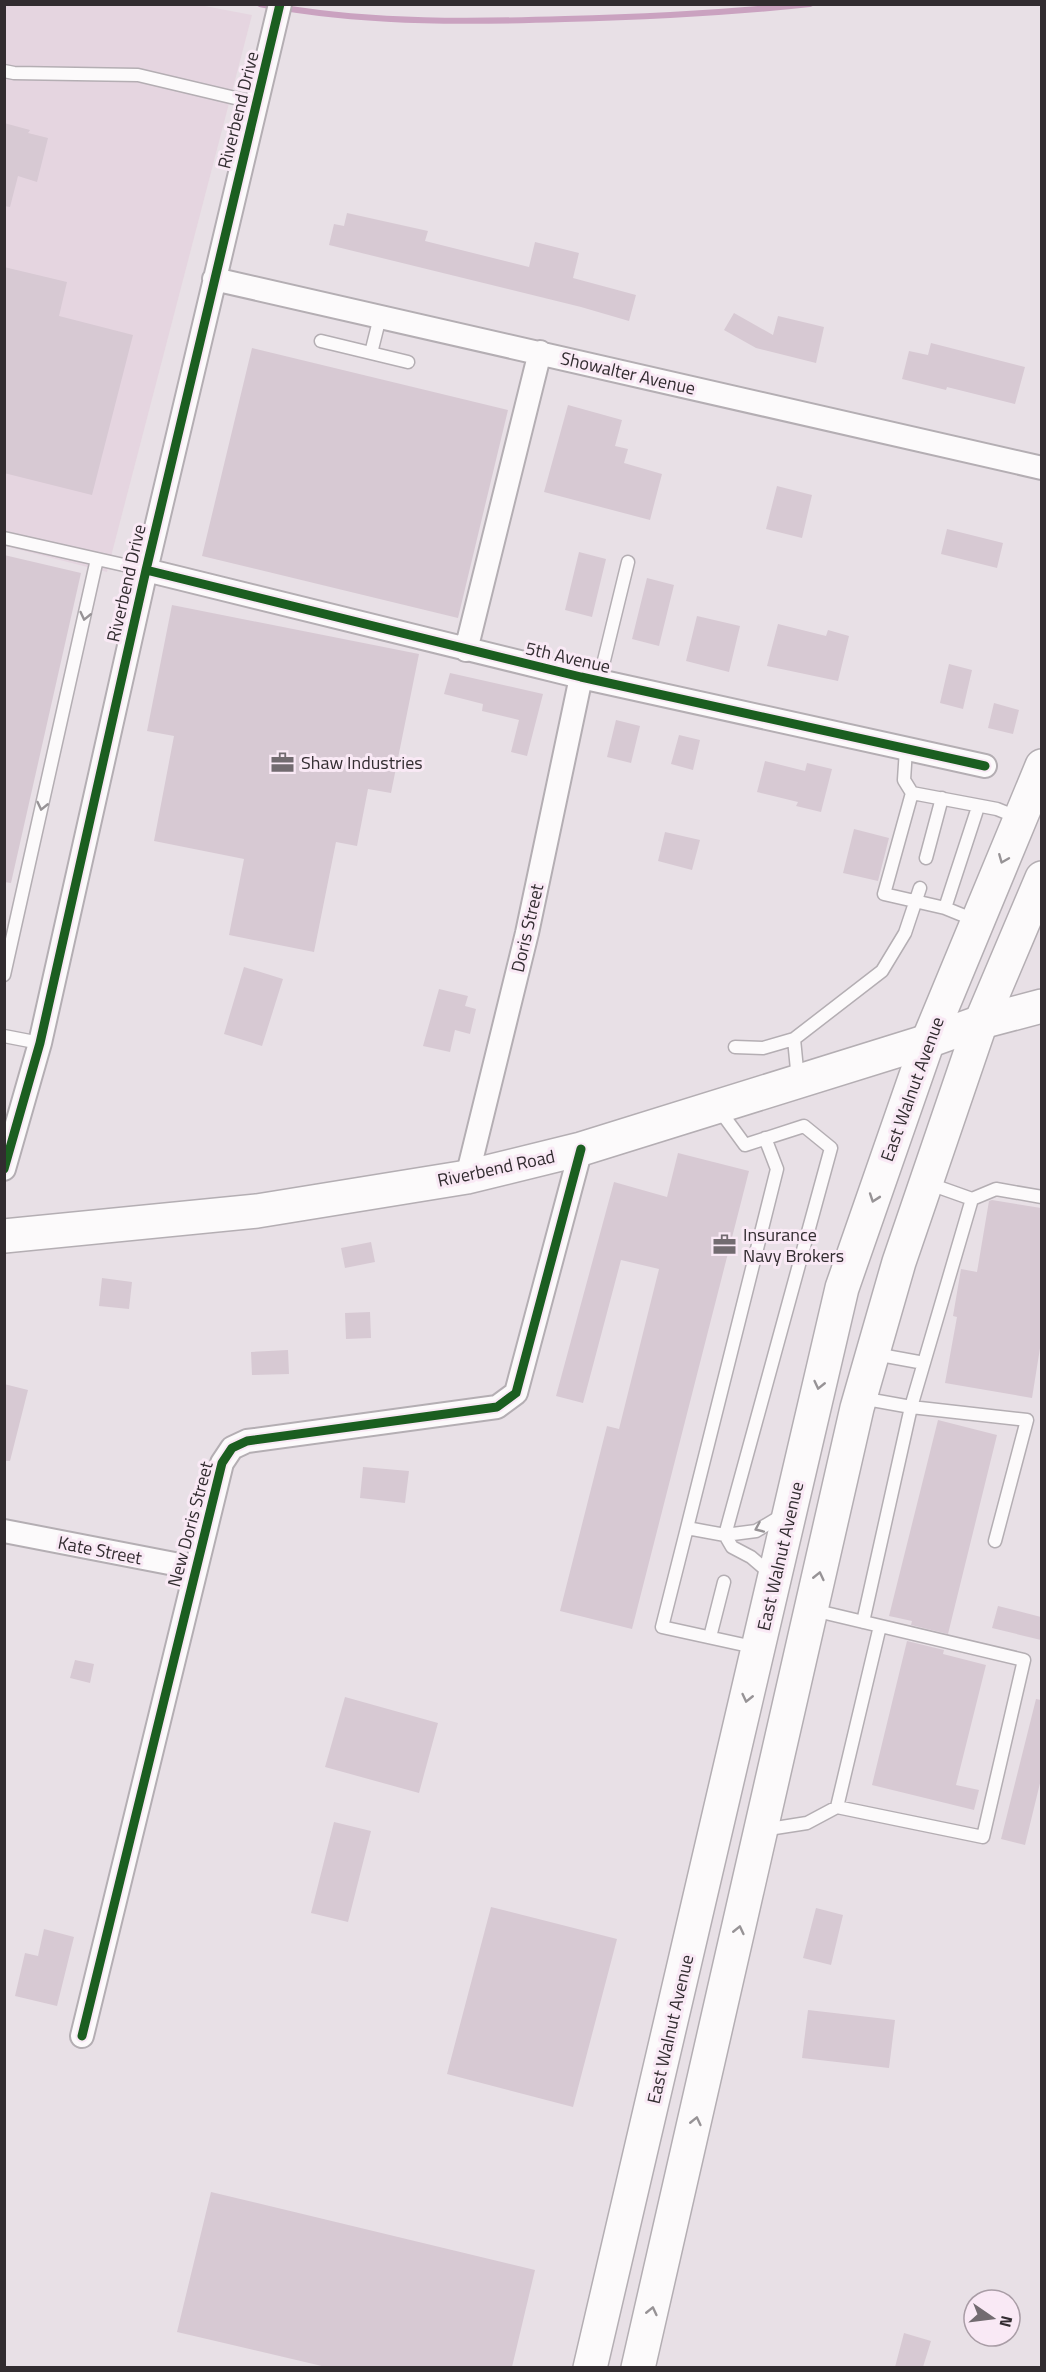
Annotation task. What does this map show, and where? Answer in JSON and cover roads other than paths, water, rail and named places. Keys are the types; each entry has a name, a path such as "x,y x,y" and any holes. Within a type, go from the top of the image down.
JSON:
{"main road":[{"name":"East Walnut Avenue","path":"590,2367 842,1288 928,1041 1041,766"},
{"path":"638,2367 675,2214 860,1398 899,1262 981,1022 1041,878"},
{"name":"Riverbend Road","path":"4,1236 257,1210 467,1177 581,1149 928,1041 981,1022 1041,1006"},
{"path":"629,2202 675,2214"}],"street":[{"name":"Riverbend Drive","path":"6,1160 40,1043 146,570 280,4"},
{"name":"Showalter Avenue","path":"214,279 1041,468"},
{"path":"466,650 540,352"},
{"name":"5th Avenue","path":"146,570 590,679 985,766"},
{"name":"Doris Street","path":"467,1177 590,679"},
{"name":"New Doris Street","path":"82,2036 222,1462 232,1448 247,1441 497,1407 516,1393 581,1149"},
{"name":"Kate Street","path":"4,1531 195,1568"}],"lane":[{"path":"4,71 14,74 138,75 256,103"},
{"path":"371,353 380,316"},
{"path":"321,341 408,362"},
{"path":"4,538 146,570"},
{"path":"4,975 97,559"},
{"path":"590,679 628,562"},
{"path":"906,749 904,780 912,793 884,894 945,908 977,921"},
{"path":"912,793 997,809 1020,818"},
{"path":"926,858 942,798"},
{"path":"945,908 978,807"},
{"path":"735,1047 763,1048 794,1039 882,970 905,933 920,888"},
{"path":"4,1036 40,1043"},
{"path":"794,1039 798,1082"},
{"path":"717,1107 745,1145 804,1126 831,1148 725,1535 732,1547 751,1557 775,1578"},
{"path":"759,1649 662,1627 777,1169 765,1138"},
{"path":"926,1183 972,1199 996,1189 1041,1197"},
{"path":"863,1622 911,1407 972,1199"},
{"path":"873,1353 924,1363"},
{"path":"860,1398 911,1407 1027,1420 995,1541"},
{"path":"687,1527 725,1535 756,1531 789,1511"},
{"path":"710,1638 724,1582"},
{"path":"761,1831 807,1823 837,1807 983,1838 1024,1660 811,1609"},
{"path":"837,1807 880,1626"}],"waterway":[{"path":"260,4 274,7"},
{"path":"284,8 389,19 495,21 657,16 810,4"}],"place":[{"name":"Shaw Industries","path":"283,762"},
{"name":"Insurance Navy Brokers","path":"725,1244"}]}
